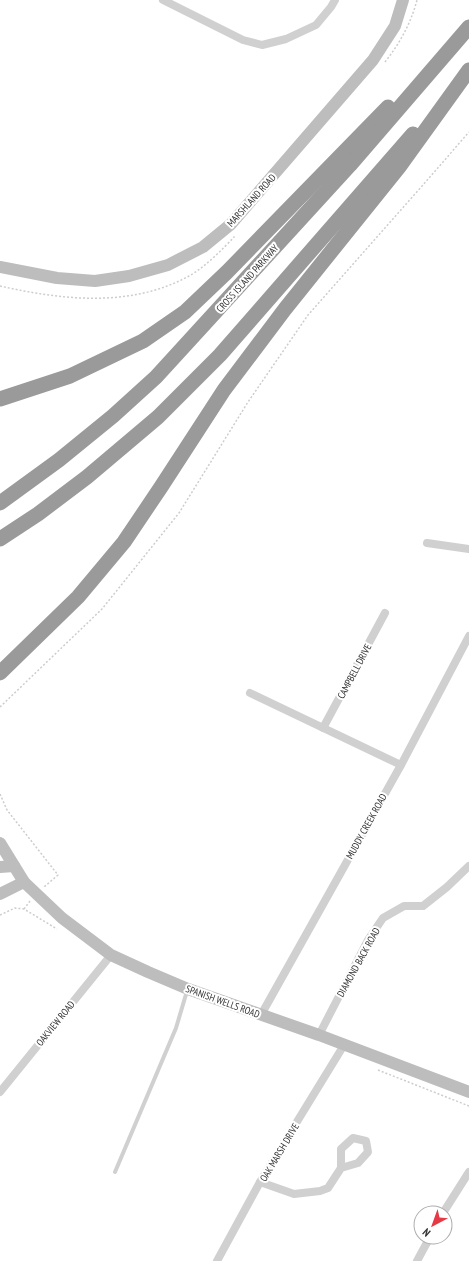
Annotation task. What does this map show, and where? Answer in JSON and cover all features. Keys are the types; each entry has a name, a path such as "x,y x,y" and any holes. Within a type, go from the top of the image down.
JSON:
{"highway":[{"name":"CROSS ISLAND PARKWAY","path":"0,503 59,460 113,416 156,377 350,165 469,27"},
{"path":"0,399 84,370 143,341 185,312 227,272 384,110 451,47"},
{"path":"0,539 38,514 87,477 158,417 203,372 225,349 469,69"},
{"path":"0,673 78,597 124,542 224,390 285,309 399,167 469,69"}],"street":[{"path":"163,0 243,40 262,45 286,39 316,25 335,0"},
{"name":"MARSHLAND ROAD","path":"0,267 57,278 95,281 129,276 168,265 203,247 231,224 373,60 395,26 403,0"},
{"path":"427,543 469,549"},
{"name":"CAMPBELL DRIVE","path":"324,728 385,613"},
{"name":"MUDDY CREEK ROAD","path":"261,1015 401,765 469,636"},
{"path":"250,693 401,765"},
{"path":"0,843 24,882 0,894"},
{"path":"0,867 14,866"},
{"name":"DIAMOND BACK ROAD","path":"319,1035 368,940 383,918 404,906 423,906 469,866"},
{"name":"SPANISH WELLS ROAD","path":"24,882 62,918 111,955 188,988 319,1035 469,1092"},
{"name":"OAKVIEW ROAD","path":"0,1092 111,955"},
{"name":"OAK MARSH DRIVE","path":"217,1261 260,1182 344,1045"},
{"path":"260,1182 294,1194 320,1191 328,1188 341,1168"},
{"path":"448,1205 469,1172"},
{"path":"417,1261 426,1245"}],"lane":[{"path":"115,1172 173,1034 188,988"}],"path":[{"path":"383,65 392,54 409,26 417,0"},
{"path":"0,707 102,608 121,585 179,513 248,402 308,315 469,132"},
{"path":"0,286 46,295 74,298 102,299 139,295 162,288 190,275 211,258 236,234"},
{"path":"0,794 7,810 58,876 36,894 24,909 15,908 0,915"}]}
